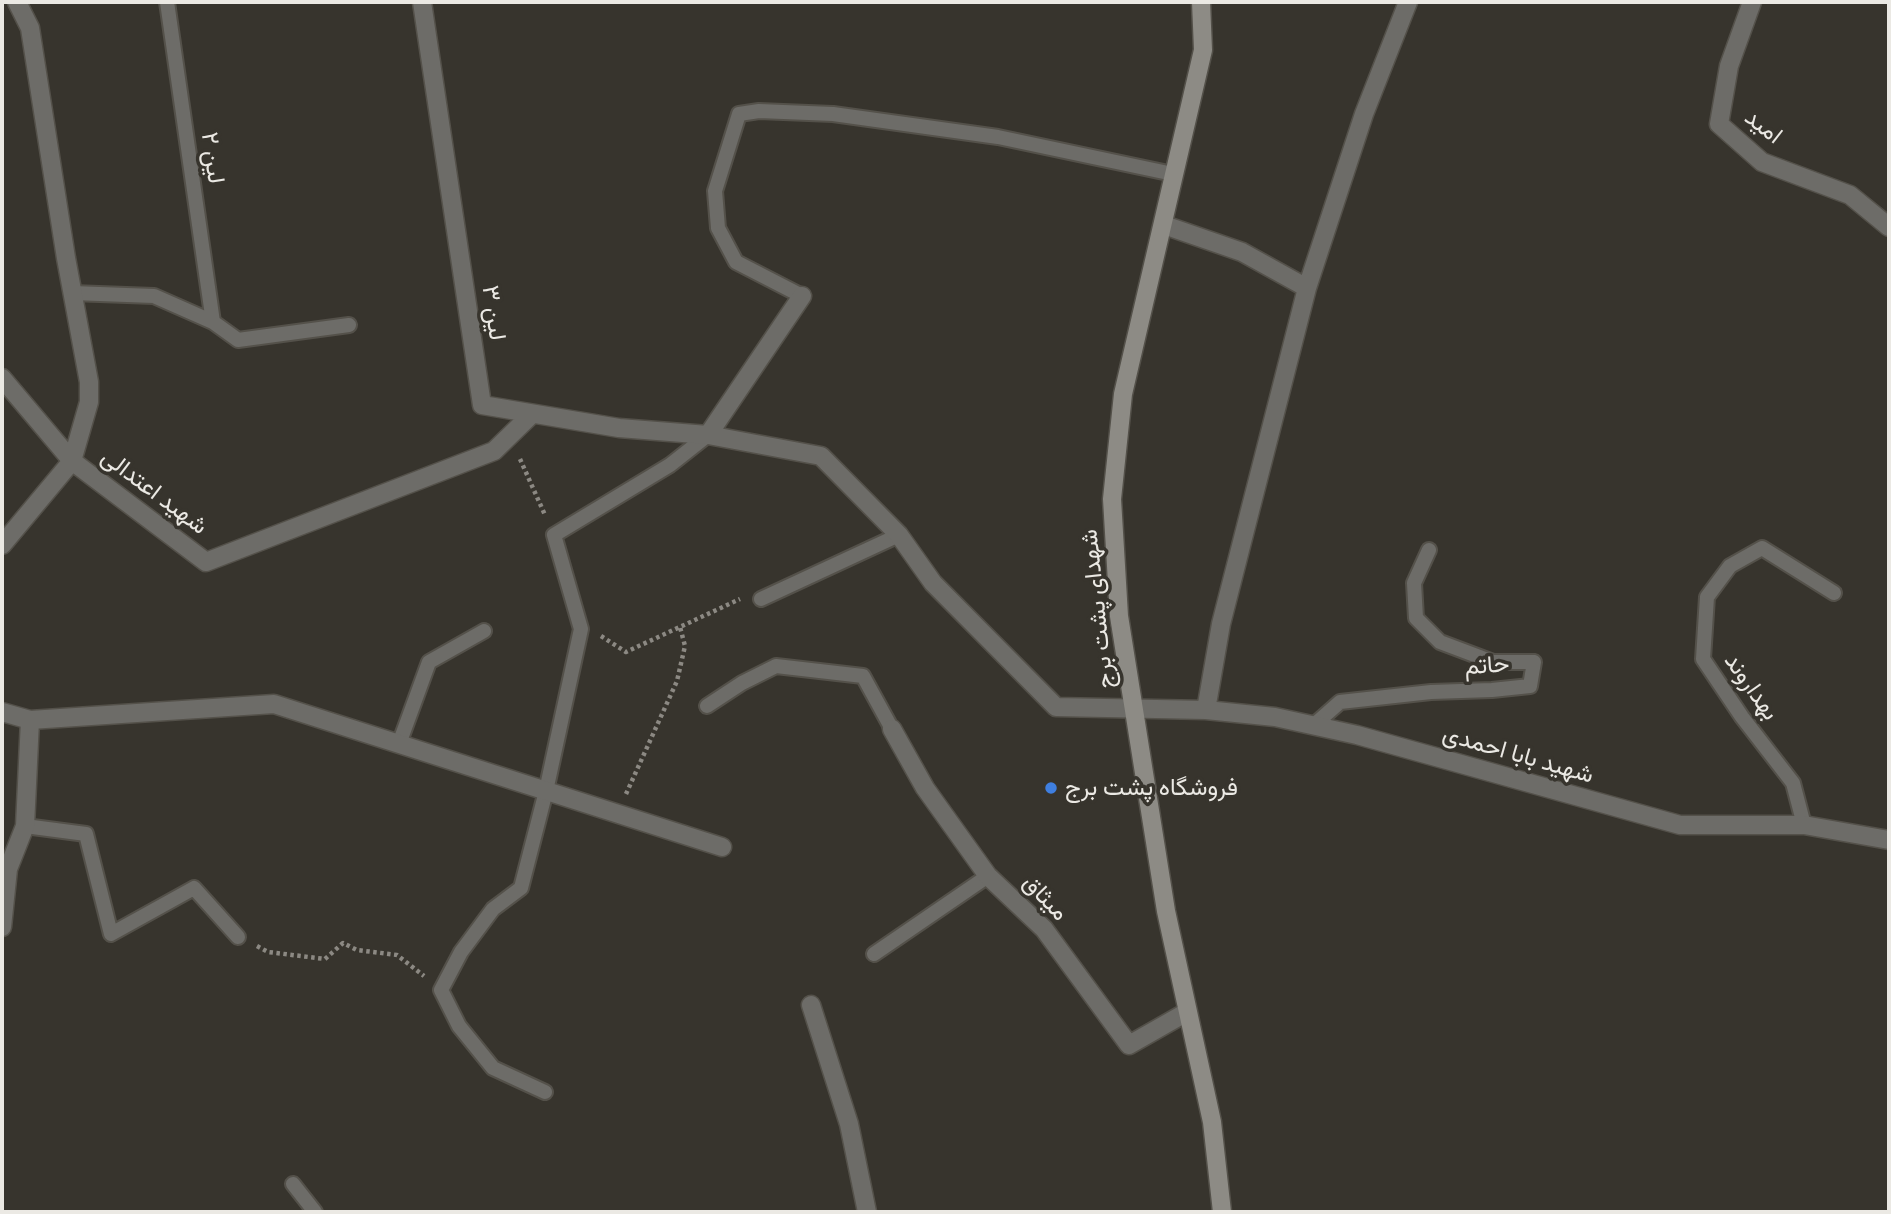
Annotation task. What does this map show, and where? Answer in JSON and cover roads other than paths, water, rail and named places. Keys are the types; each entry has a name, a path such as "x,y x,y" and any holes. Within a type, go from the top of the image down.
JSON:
{"street":[{"path":"2,545 72,461 89,402 89,382 72,293 30,28 17,2"},
{"name":"لین ۳","path":"422,2 482,405 619,428 708,435 821,456 899,535"},
{"name":"شهدای پشت برج","path":"1200,2 1203,50 1123,394 1112,499 1119,616 1133,709 1166,911 1212,1122 1222,1212"},
{"path":"1206,709 1221,624 1307,288 1364,114 1408,2"},
{"name":"امید","path":"1752,2 1729,66 1719,124 1762,162 1850,195 1889,227"},
{"path":"1164,225 1242,252 1307,288"},
{"path":"708,435 802,296"},
{"name":"شهید اعتدالی","path":"2,379 10,385 72,461 206,562 494,451 532,414"},
{"name":"شهید بابا احمدی","path":"899,535 933,583 1056,708 1206,709 1263,715 1370,738 1680,825 1804,825 1889,840"},
{"path":"2,712 30,720 274,704 722,847"},
{"path":"2,927 8,869 25,826 30,720"},
{"name":"میثاق","path":"892,729 925,788 988,876 1044,929 1129,1045 1187,1012"},
{"path":"811,1005 849,1124 867,1212"}],"lane":[{"name":"لین ۲","path":"167,2 213,321"},
{"path":"802,296 736,262 718,228 715,191 739,114 759,111 833,114 998,137 1174,174"},
{"path":"72,293 154,296 213,321 238,340 349,325"},
{"path":"545,1092 493,1068 459,1026 441,990 461,952 493,909 521,888 546,791 581,629 554,535 670,466 708,435"},
{"path":"761,599 899,535"},
{"name":"بهداروند","path":"1804,825 1793,783 1742,717 1703,659 1707,597 1730,566 1762,548 1834,593"},
{"name":"حاتم","path":"1314,725 1340,702 1432,692 1530,686 1534,662 1493,662 1482,658 1440,642 1416,618 1414,583 1429,550"},
{"path":"399,744 429,662 484,631"},
{"path":"707,706 743,682 776,666 825,671 863,676 892,729"},
{"path":"25,826 86,834 111,934 194,887 238,937"},
{"path":"874,954 988,876"},
{"path":"293,1184 315,1212"}],"place":[{"name":"فروشگاه پشت برج","path":"1051,788"}]}
